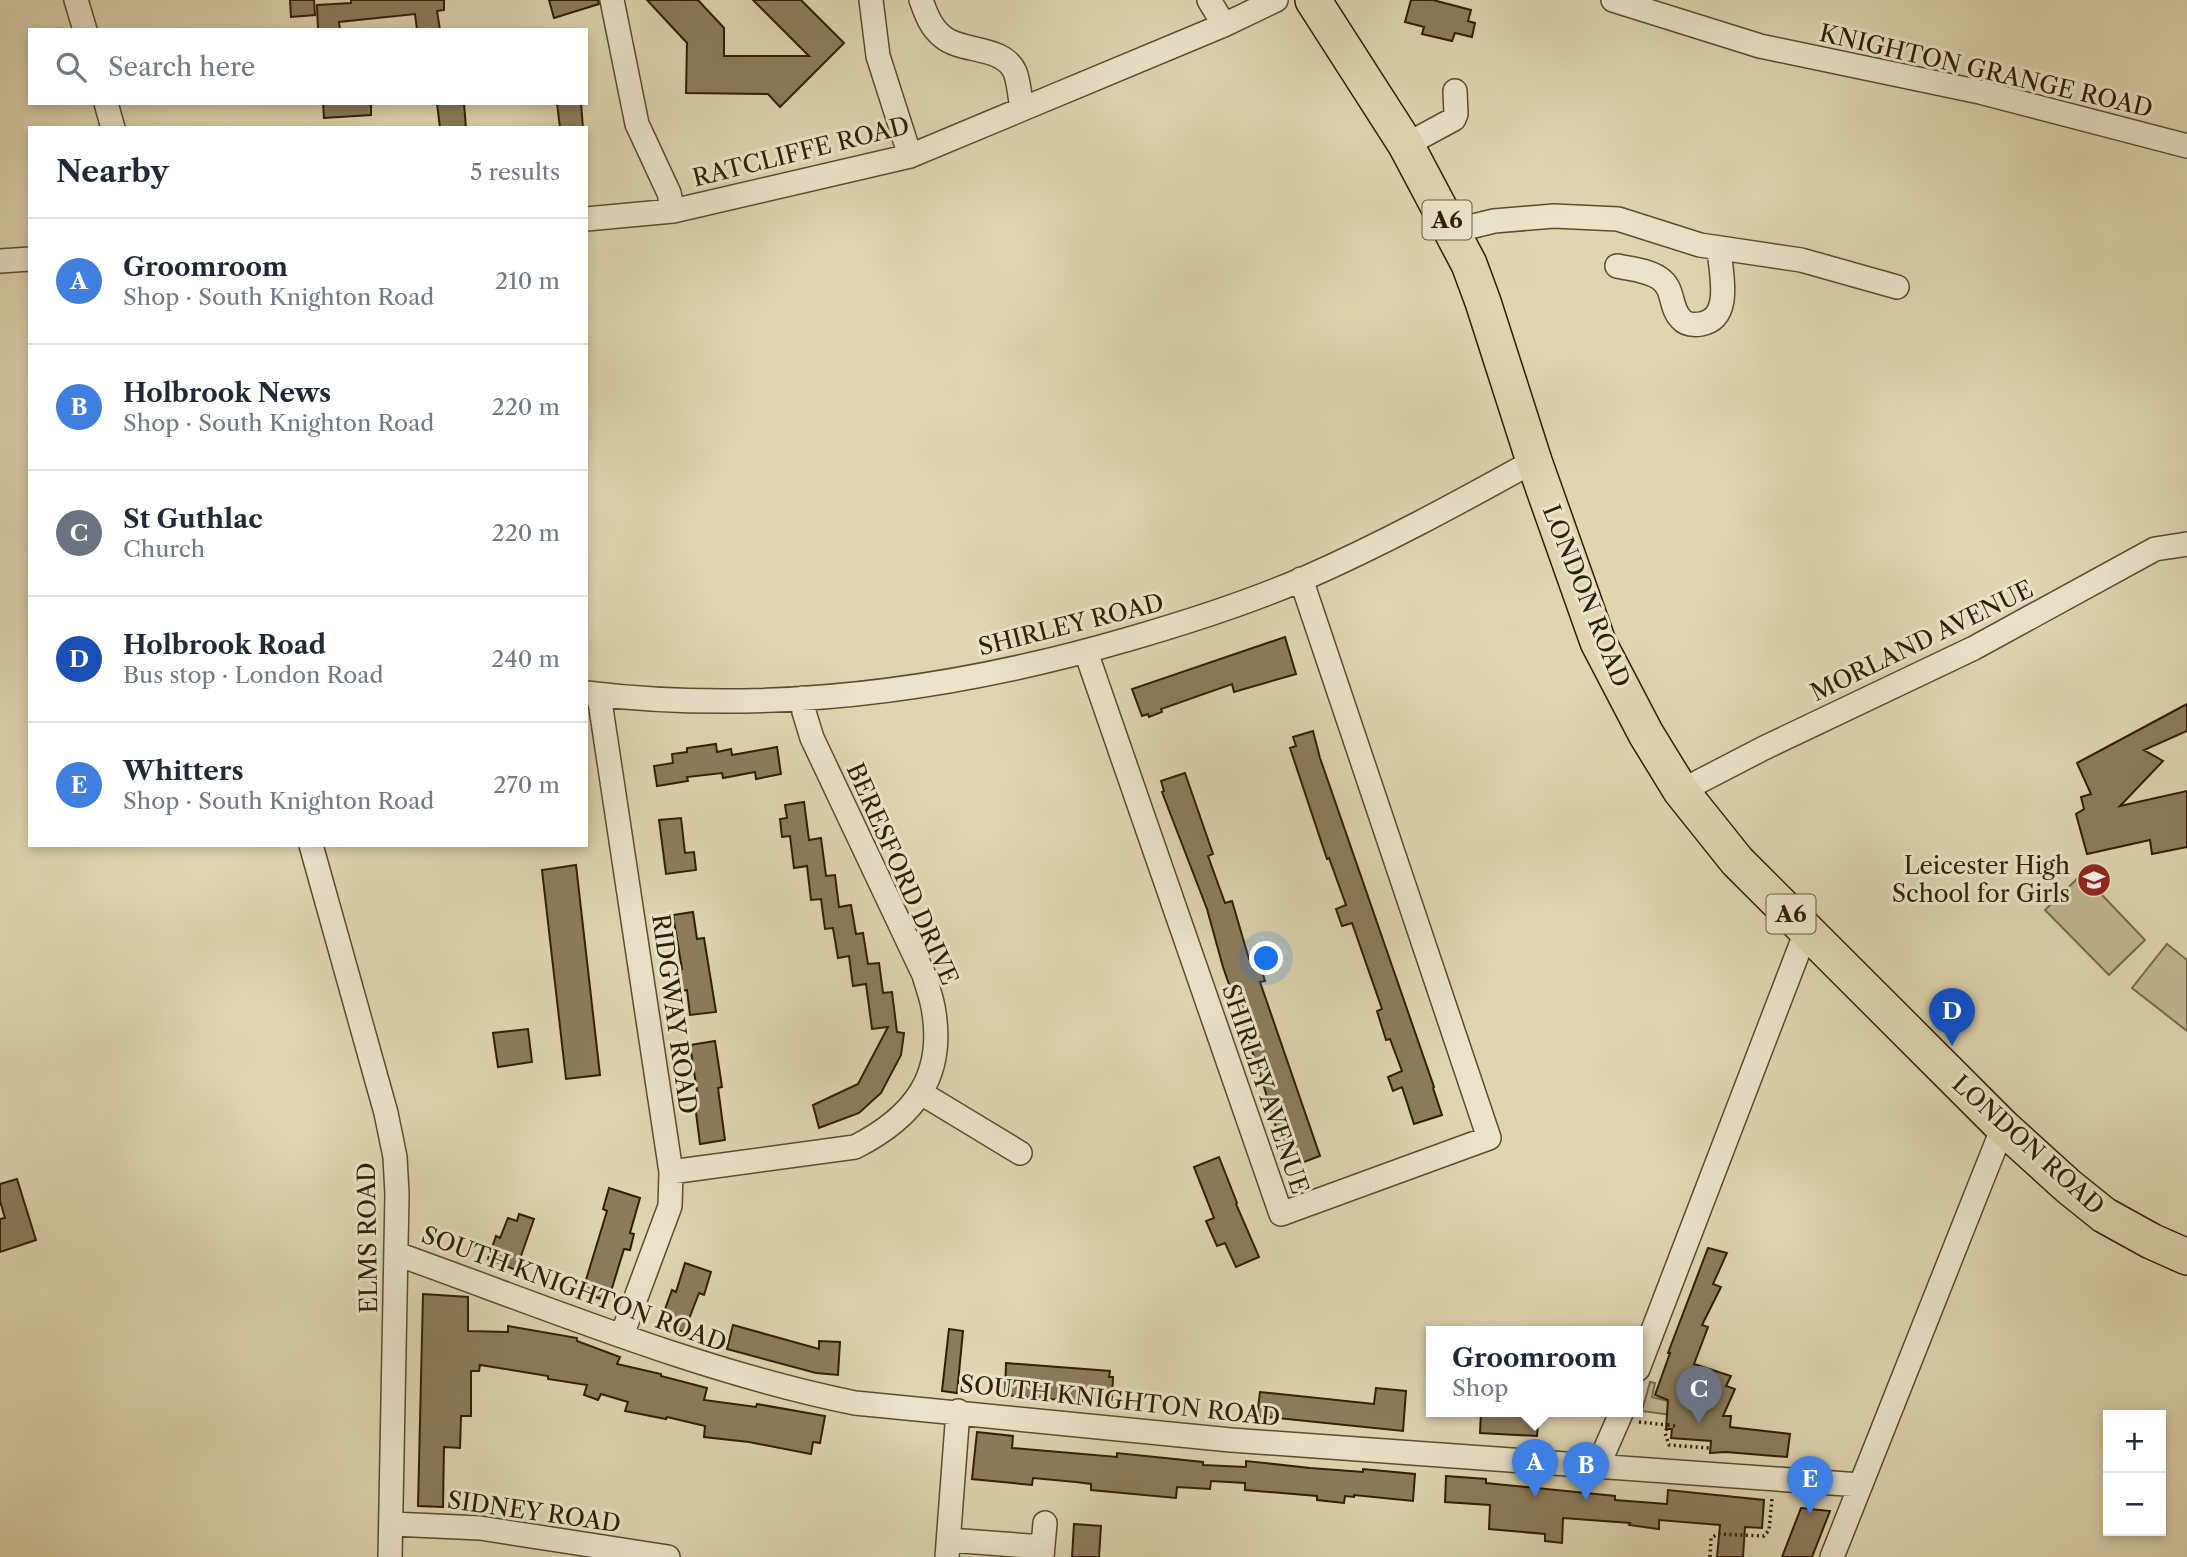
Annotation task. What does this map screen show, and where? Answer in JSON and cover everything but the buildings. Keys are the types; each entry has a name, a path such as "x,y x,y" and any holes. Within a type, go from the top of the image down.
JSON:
{"highway":[{"name":"LONDON ROAD","path":"1313,0 1406,145 1469,264 1534,461 1598,642 1646,734 1681,791 1737,861 2003,1127 2104,1215 2187,1257"}],"street":[{"path":"612,0 637,124 669,193 673,211"},
{"path":"871,0 878,56 910,156"},
{"path":"921,0 932,25 943,38 957,45 991,53 1006,61 1015,71 1022,109"},
{"path":"1209,0 1224,24"},
{"name":"RATCLIFFE ROAD","path":"588,219 673,211 910,156 1276,0"},
{"name":"KNIGHTON GRANGE ROAD","path":"1613,0 1760,46 1980,92 2187,146"},
{"path":"84,2 85,28"},
{"path":"1406,145 1454,119 1455,91"},
{"path":"107,105 112,126"},
{"path":"1453,231 1493,221 1554,216 1618,219 1685,241 1801,260 1897,287"},
{"path":"1617,266 1657,276 1667,284 1675,310 1682,321 1701,324 1714,318 1721,309 1719,248"},
{"path":"0,261 28,259"},
{"name":"SHIRLEY ROAD","path":"593,694 711,700 803,698 945,682 1086,652 1196,620 1301,579 1385,541 1534,461"},
{"name":"MORLAND AVENUE","path":"1681,791 1764,748 1974,648 2155,549 2187,544"},
{"name":"SHIRLEY AVENUE","path":"1086,652 1281,1214 1489,1138 1301,579"},
{"name":"RIDGWAY ROAD","path":"593,694 671,1172 670,1206 622,1335"},
{"name":"BERESFORD DRIVE","path":"671,1172 855,1147 881,1134 903,1117 921,1093 933,1061 936,1033 924,975 811,738 803,698"},
{"name":"ELMS ROAD","path":"312,847 386,1113 395,1157 397,1254 390,1557"},
{"path":"1643,1356 1807,929"},
{"path":"921,1093 1020,1153"},
{"path":"1832,1557 2003,1127"},
{"name":"SOUTH KNIGHTON ROAD","path":"397,1254 716,1368 809,1393 855,1402 1231,1440 1860,1485"},
{"path":"958,1411 948,1549 1042,1552 1045,1523"},
{"path":"1598,1466 1620,1417"},
{"name":"SIDNEY ROAD","path":"392,1524 480,1528 668,1557"}],"path":[{"path":"1625,1417 1675,1426"},
{"path":"1668,1425 1665,1433 1669,1445 1709,1448"},
{"path":"1710,1557 1711,1538 1718,1534 1764,1536 1769,1530 1775,1479"}],"shaded area":[{"path":"2082,874 2145,940 2109,975 2045,910"},
{"path":"2167,944 2187,960 2187,1031 2132,988"},
{"path":"1650,1382 1655,1383 1652,1397 1672,1402 1672,1415 1643,1411"}],"place":[{"name":"Leicester High School for Girls","path":"2094,880"},
{"name":"Holbrook Road","path":"1952,1046"},
{"name":"St Guthlac","path":"1699,1424"},
{"name":"Groomroom","path":"1535,1497"},
{"name":"Holbrook News","path":"1586,1500"},
{"name":"Whitters","path":"1810,1514"}]}
